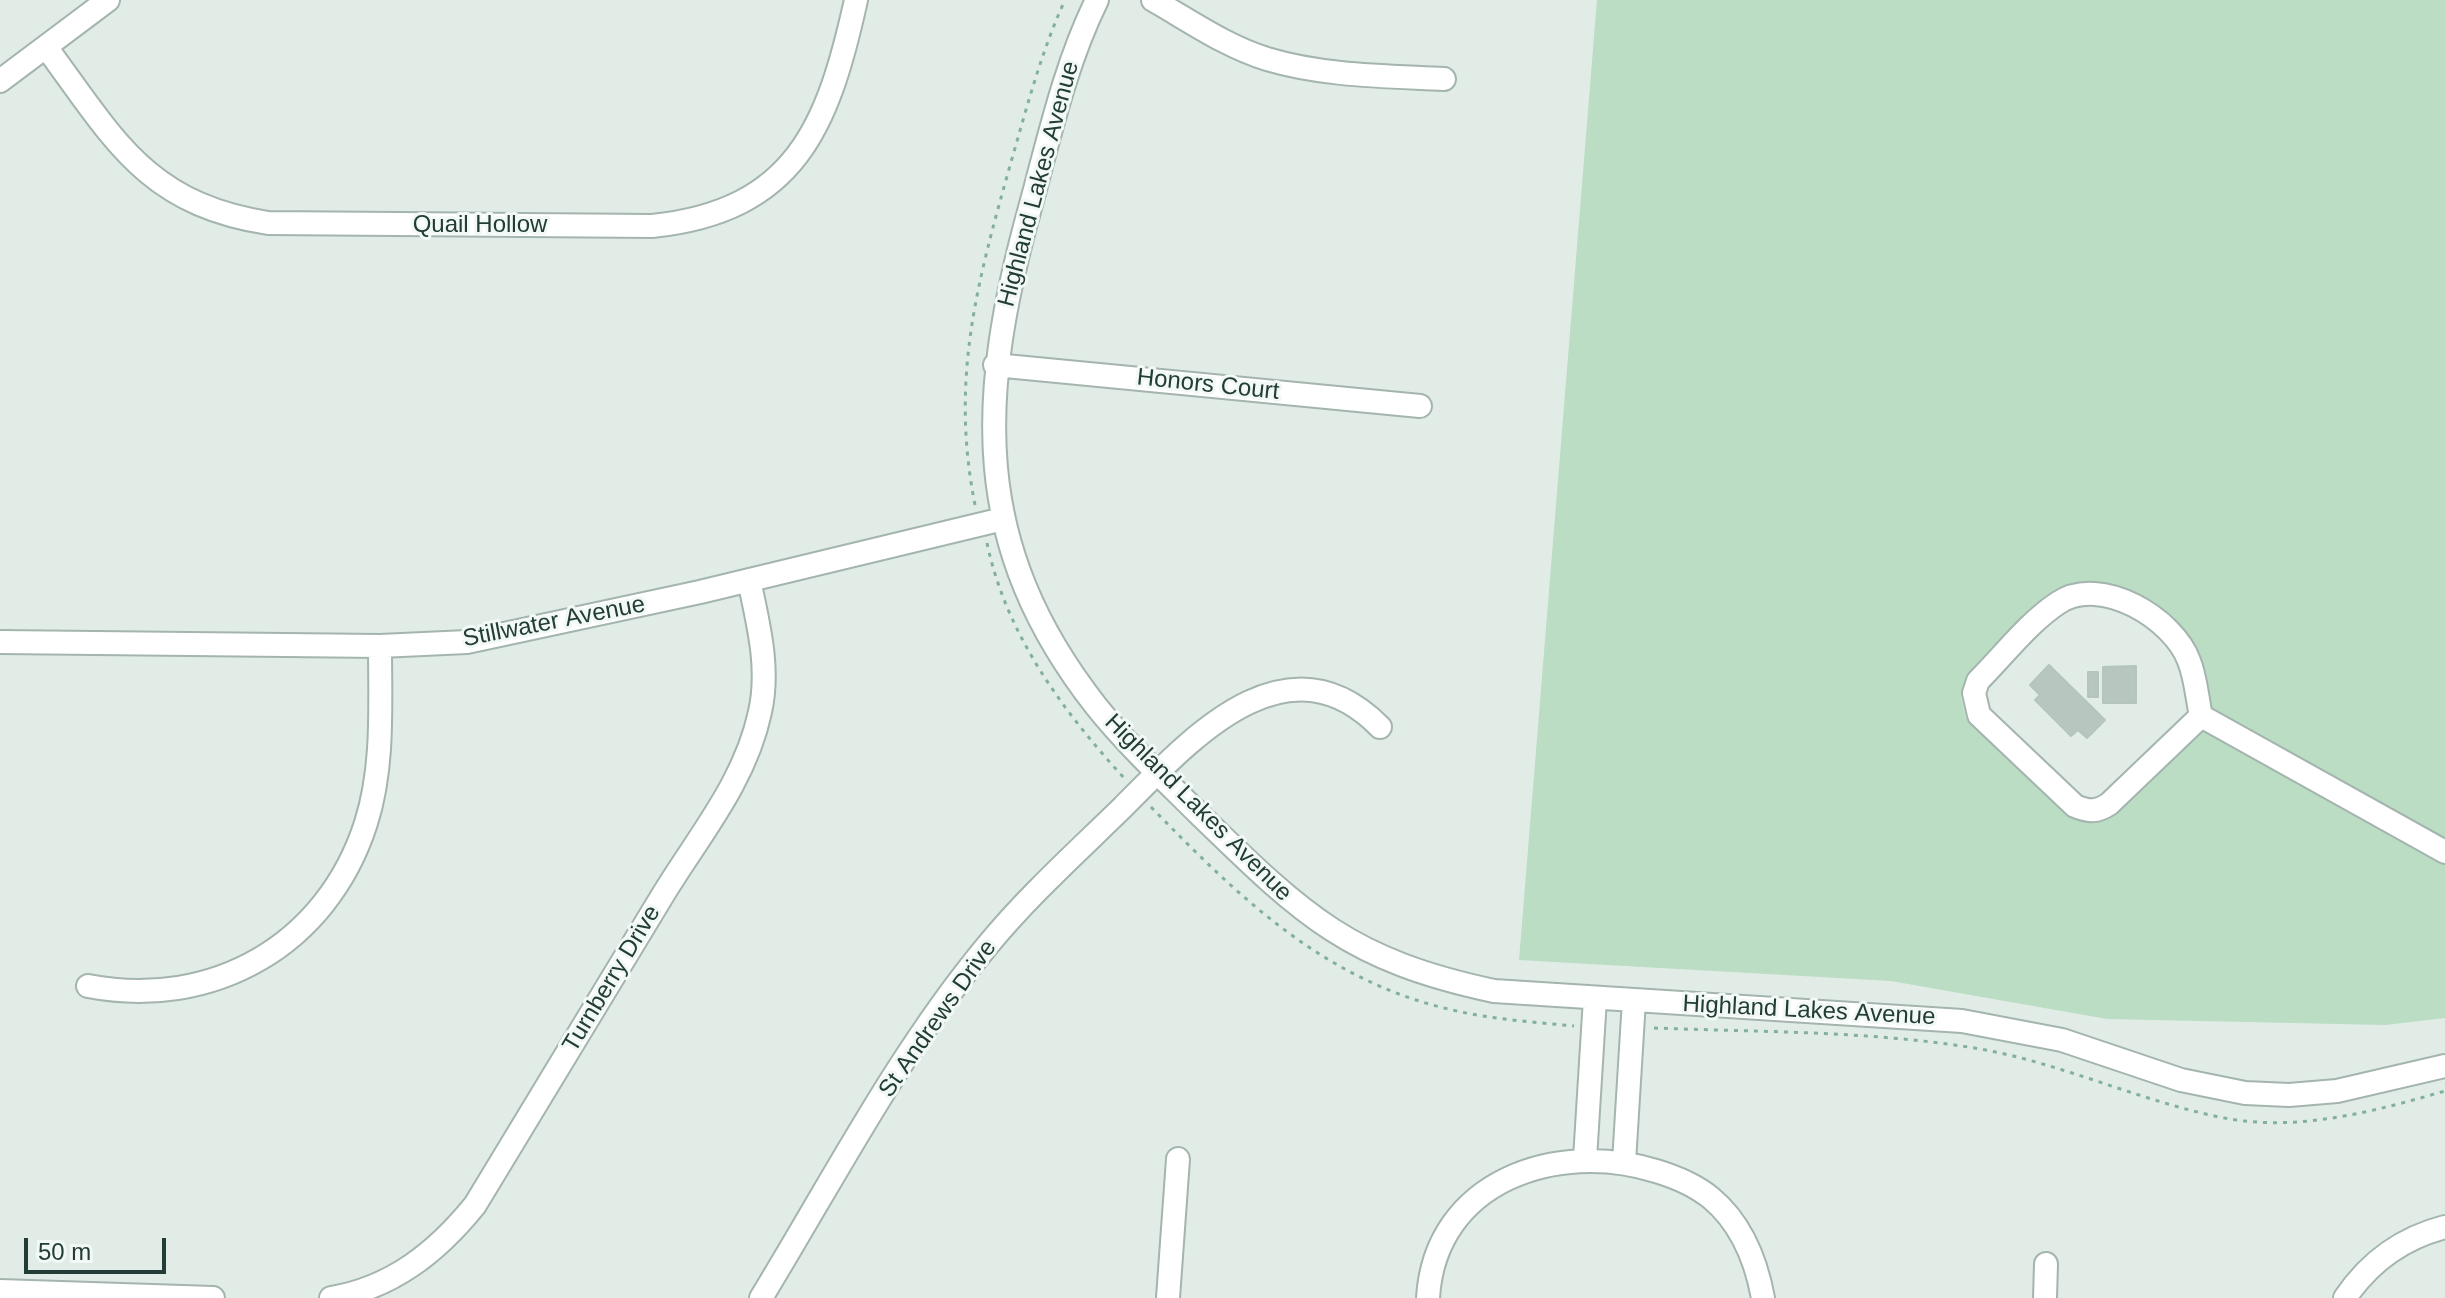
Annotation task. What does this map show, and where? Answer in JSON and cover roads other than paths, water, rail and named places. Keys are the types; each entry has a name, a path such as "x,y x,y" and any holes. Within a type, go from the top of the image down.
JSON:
{"street":[{"path":"0,81 108,0"},
{"name":"Quail Hollow","path":"46,47 119,146 143,171 178,195 217,213 268,223 652,226 708,217 738,205 777,177 799,154 828,105 856,0"},
{"name":"Highland Lakes Avenue","path":"1097,0 1062,90 1014,266 995,365 992,522 1054,644 1097,708 1156,772 1291,903 1349,943 1444,980 1494,991 1962,1021 2062,1040 2181,1080 2245,1093 2289,1095 2337,1091 2445,1066"},
{"path":"1153,0 1238,48 1268,59 1375,75 1444,79"},
{"name":"Honors Court","path":"995,365 1420,406"},
{"name":"Stillwater Avenue","path":"0,642 380,646 489,639 992,522"},
{"name":"Turnberry Drive","path":"331,1298 368,1289 413,1266 440,1245 475,1205 674,877 727,797 752,743 763,694 764,660 749,580"},
{"path":"2201,716 2109,804 2099,810 2087,811 2075,806 1979,715 1974,693 1978,681 2059,602 2076,594 2101,593 2126,598 2180,646 2189,661 2201,716 2445,852"},
{"path":"88,986 141,993 218,978 264,959 315,917 353,857 367,822 375,784 380,721 380,646"},
{"name":"St Andrews Drive","path":"761,1298 947,997 1031,897 1156,772 1224,714 1264,696 1288,691 1325,692 1360,709 1380,727"},
{"path":"1585,1159 1595,998"},
{"path":"1624,1162 1634,1000"},
{"path":"1168,1298 1178,1159"},
{"path":"1428,1298 1433,1263 1443,1239 1480,1196 1533,1167 1585,1159 1624,1162 1677,1178 1700,1190 1720,1207 1752,1255 1763,1298"},
{"path":"2345,1298 2359,1278 2388,1251 2407,1239 2445,1227"},
{"path":"2045,1298 2046,1264"},
{"path":"0,1291 213,1298"}]}
